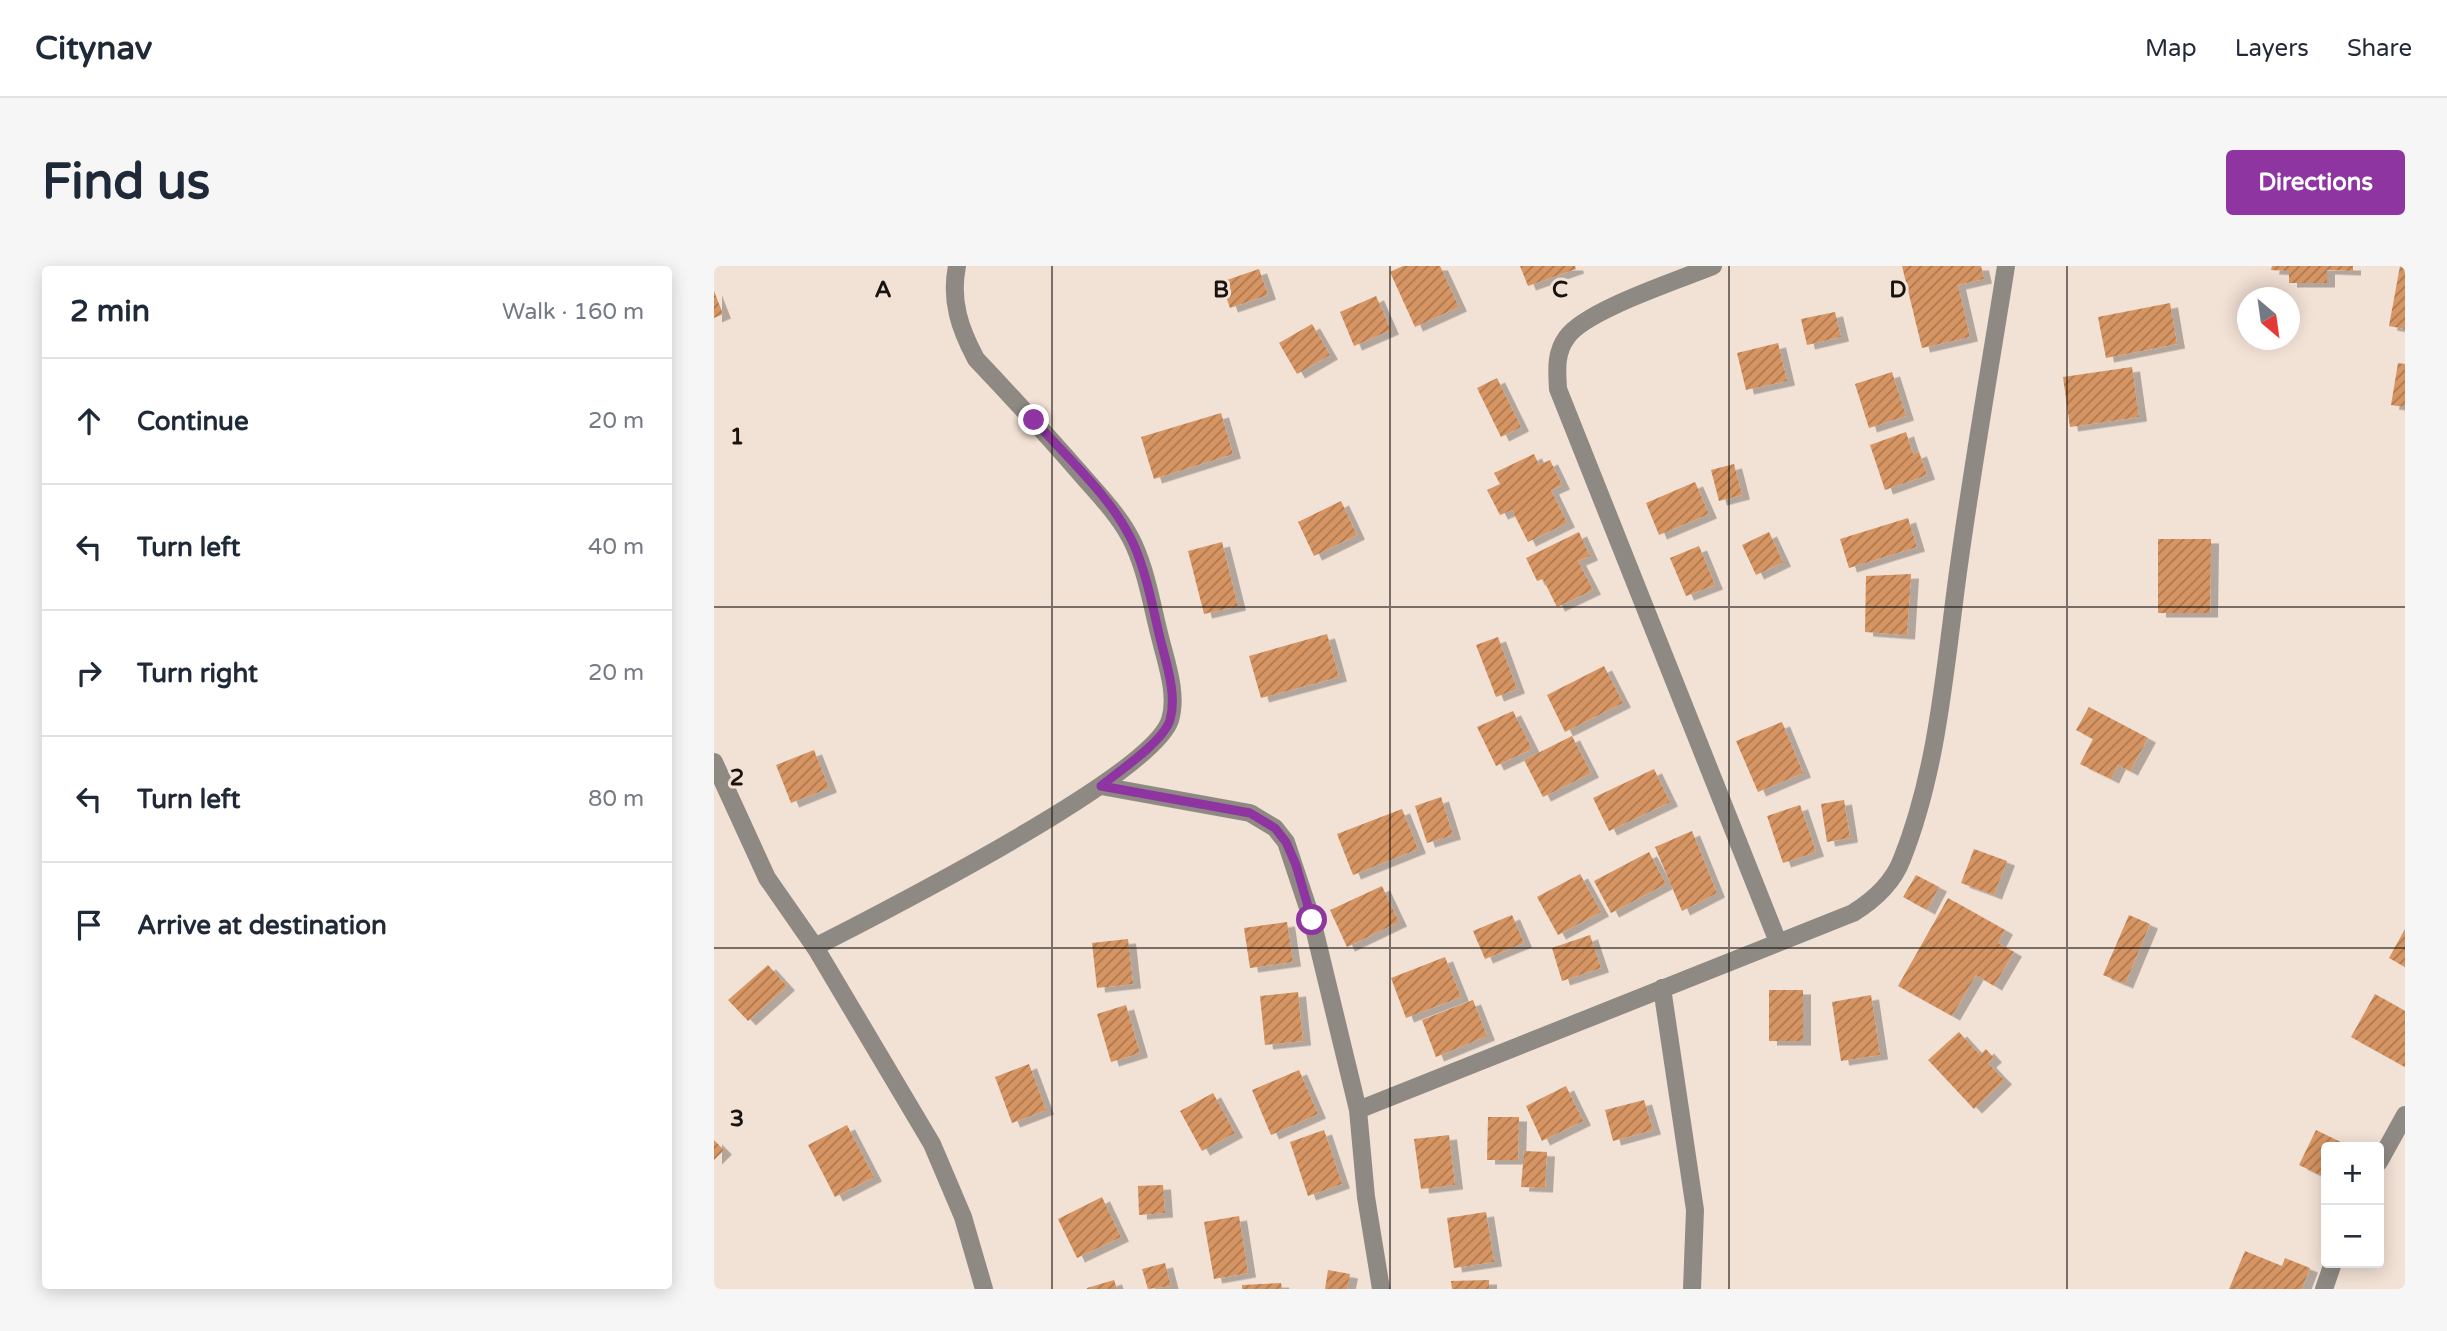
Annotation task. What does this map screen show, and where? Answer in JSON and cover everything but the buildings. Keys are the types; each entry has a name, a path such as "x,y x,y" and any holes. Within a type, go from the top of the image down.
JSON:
{"street":[{"path":"815,947 960,871 1101,786 1160,737 1170,721 1172,700 1168,669 1145,573 1133,542 1111,509 976,359 961,330 955,304 957,266"},
{"path":"1713,266 1595,315 1567,336 1556,362 1558,389 1778,942"},
{"path":"1358,1110 1853,913 1873,901 1902,861 1924,787 1940,704 2006,266"},
{"path":"714,762 767,878 815,947 932,1144 963,1217 984,1289"},
{"path":"1101,786 1250,813 1275,828 1286,842 1312,920 1358,1110 1366,1197 1381,1289"},
{"path":"1662,988 1695,1210 1692,1289"},
{"path":"2384,1153 2405,1115"},
{"path":"2324,1289 2331,1268"}],"route":[{"path":"1034,420 1111,509 1133,542 1145,573 1168,669 1172,700 1170,721 1160,737 1101,786 1250,813 1275,828 1286,842 1296,865 1312,920"}]}
